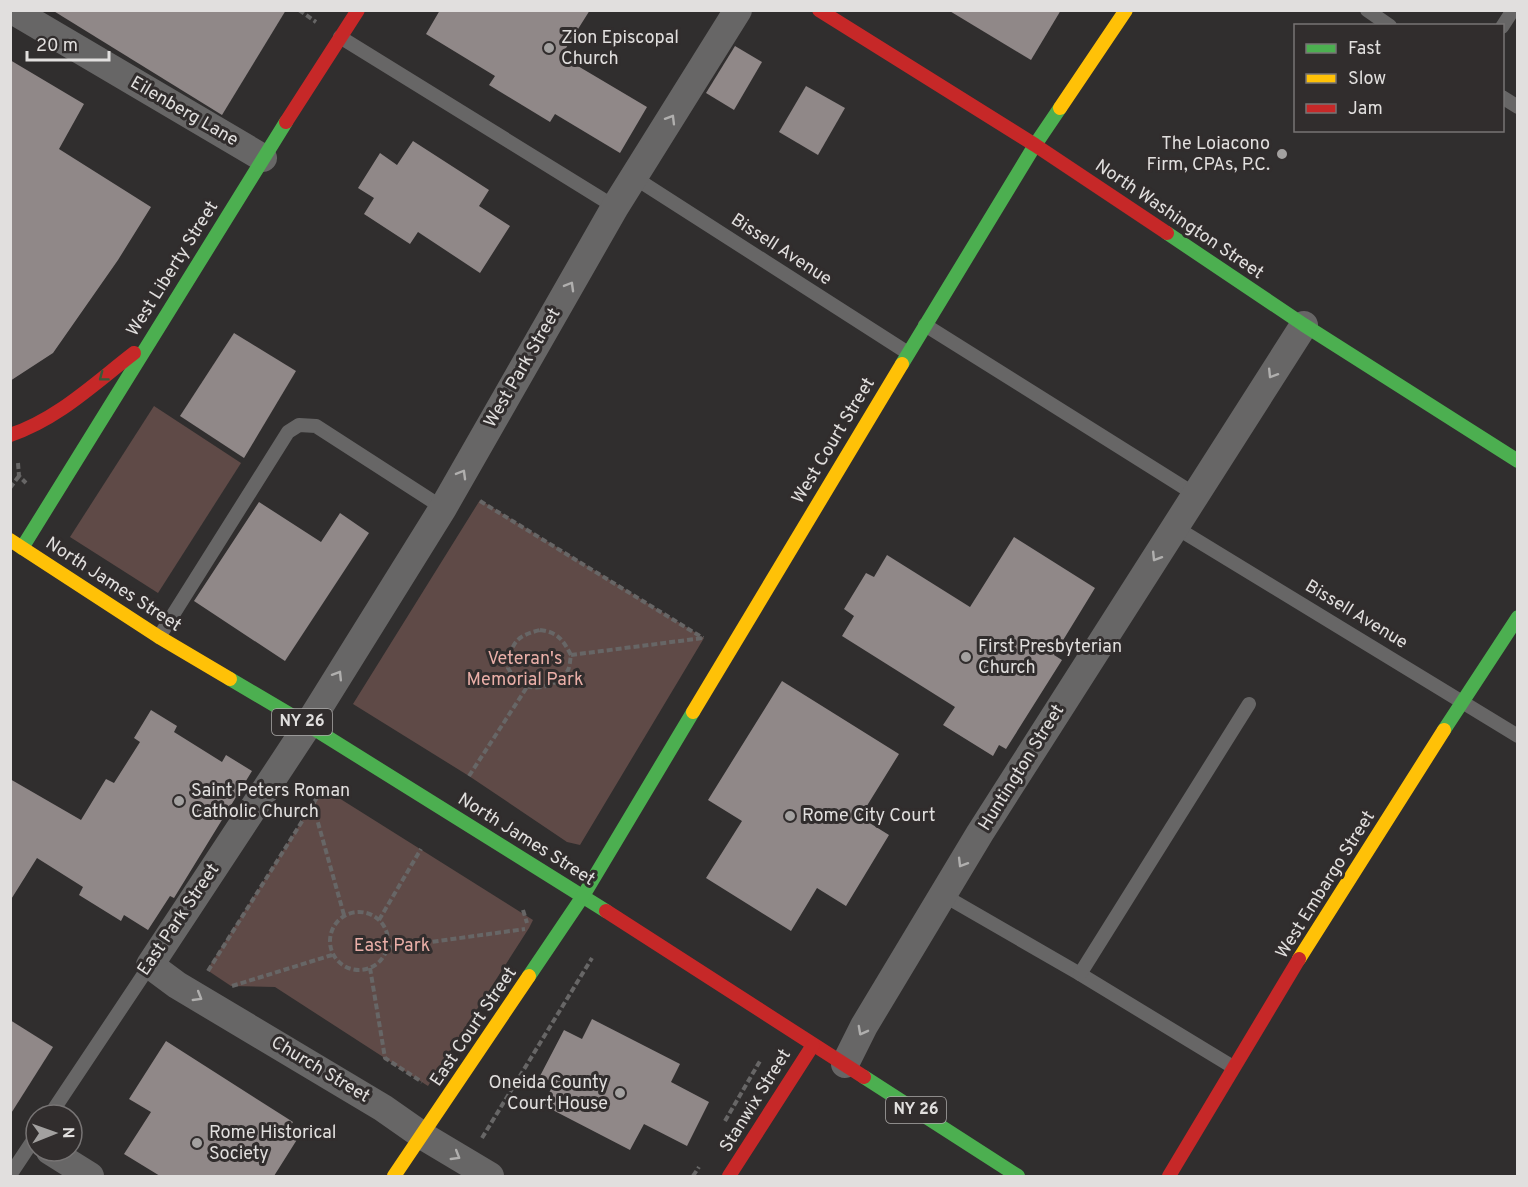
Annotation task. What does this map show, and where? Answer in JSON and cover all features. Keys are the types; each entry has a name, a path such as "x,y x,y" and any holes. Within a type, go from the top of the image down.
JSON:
{"street":[{"name":"Eilenberg Lane","path":"12,10 263,158"},
{"name":"West Liberty Street","path":"16,544 150,341 358,10"},
{"name":"West Park Street","path":"308,725 443,508 615,207 738,10"},
{"name":"North Washington Street","path":"819,10 1035,145 1304,325 1518,461"},
{"name":"West Court Street","path":"583,896 1035,145 1126,10"},
{"name":"Huntington Street","path":"845,1064 864,1026 943,895 1304,325"},
{"path":"10,435 25,431 58,411 150,341"},
{"name":"North James Street","path":"16,544 159,637 308,725 583,896 1018,1176"},
{"name":"West Embargo Street","path":"1169,1176 1233,1067 1462,701 1518,617"},
{"name":"East Park Street","path":"150,964 308,725"},
{"name":"East Court Street","path":"394,1176 583,896"},
{"name":"Church Street","path":"150,964 177,985 383,1108 423,1136 489,1176"},
{"name":"Stanwix Street","path":"729,1176 813,1045"},
{"path":"70,1163 90,1176"}],"lane":[{"path":"1367,10 1387,24"},
{"path":"1504,25 1513,10"},
{"path":"340,37 615,207"},
{"path":"1504,98 1518,107"},
{"name":"Bissell Avenue","path":"635,178 908,353"},
{"path":"925,325 1196,495"},
{"path":"159,637 288,432 299,425 316,426 443,508"},
{"name":"Bissell Avenue","path":"1175,527 1518,736"},
{"path":"1080,974 1249,704"},
{"path":"943,895 1080,974 1233,1067"},
{"name":"East Park Street","path":"58,1103 150,964"},
{"path":"10,1175 24,1159"}],"path":[{"path":"10,488 19,476 18,452"},
{"path":"19,476 27,484"},
{"path":"480,500 704,638"},
{"path":"540,630 551,631 563,641 571,655 567,671 555,683 539,688 527,687 518,682 508,668 510,650 517,640 527,633 540,630"},
{"path":"698,647 704,638"},
{"path":"571,655 704,638"},
{"path":"469,776 527,687"},
{"path":"215,975 207,970 323,788"},
{"path":"313,805 344,915"},
{"path":"379,920 421,849"},
{"path":"523,910 529,928 523,938"},
{"path":"355,911 368,912 379,920 387,932 388,948 381,961 370,968 358,970 348,968 332,955 330,937 334,925 344,915 355,911"},
{"path":"388,948 529,928"},
{"path":"223,981 231,986 332,955"},
{"path":"480,1142 592,958"},
{"path":"370,968 385,1058 428,1086"}],"green space":[{"path":"154,406 241,463 158,593 70,537"},
{"name":"Veteran's Memorial Park","path":"480,500 704,638 580,845 567,842 469,776 353,704"},
{"name":"East Park","path":"323,788 533,920 428,1086 275,987 231,986 207,970"}],"building":[{"path":"52,10 286,10 222,115"},
{"path":"440,10 590,10 561,56 647,107 620,153 555,114 550,122 489,85 495,76 426,34"},
{"path":"948,10 1061,10 1031,60"},
{"path":"735,46 762,62 734,110 706,93"},
{"path":"10,60 84,104 59,149 151,207 118,260 53,353 10,381"},
{"path":"806,86 845,108 818,155 779,132"},
{"path":"413,141 489,190 479,206 510,226 480,273 418,232 410,244 364,214 374,198 358,188 380,153 397,165"},
{"path":"234,333 296,371 244,458 180,416"},
{"path":"259,502 321,542 340,513 369,533 285,661 194,601"},
{"name":"First Presbyterian Church","path":"1014,537 1095,588 1054,655 1062,660 1006,749 999,745 993,756 943,725 955,707 842,636 854,616 844,609 866,573 874,577 887,555 970,607"},
{"path":"782,681 899,754 860,817 889,835 846,906 817,888 791,931 706,878 742,821 708,800"},
{"path":"151,710 177,726 174,732 222,762 226,755 252,771 174,898 170,896 148,930 124,915 121,921 79,895 83,887 37,858 10,901 10,779 81,820 106,779 114,783 140,742 134,738"},
{"name":"Oneida County Court House","path":"592,1019 680,1064 671,1082 709,1102 687,1146 644,1124 630,1150 543,1105 554,1083 540,1076 564,1030 582,1039"},
{"path":"10,1020 53,1047 10,1115"},
{"path":"166,1041 293,1122 287,1131 298,1138 274,1176 160,1176 124,1154 151,1112 129,1099"}],"traffic: fast":[{"path":"902,364 1035,145 1060,108"},
{"path":"22,548 286,122"},
{"path":"1167,233 1304,325 1518,461"},
{"path":"1444,730 1518,617"},
{"path":"230,679 308,725 606,911"},
{"path":"529,976 583,896 693,712"},
{"path":"864,1077 1018,1176"}],"traffic: slow":[{"path":"1060,108 1126,10"},
{"path":"693,712 902,364"},
{"path":"10,540 159,637 230,679"},
{"path":"1299,959 1444,730"},
{"path":"394,1176 529,976"}],"traffic: jam":[{"path":"286,122 358,10"},
{"path":"819,10 1035,145 1167,233"},
{"path":"10,435 60,410 134,353"},
{"path":"606,911 864,1077"},
{"path":"1169,1176 1299,959"},
{"path":"729,1176 813,1045"}],"place":[{"name":"Zion Episcopal Church","path":"549,48"},
{"name":"The Loiacono Firm, CPAs, P.C.","path":"1282,154"},
{"name":"First Presbyterian Church","path":"966,657"},
{"name":"Saint Peters Roman Catholic Church","path":"179,801"},
{"name":"Rome City Court","path":"790,816"},
{"name":"Oneida County Court House","path":"620,1093"},
{"name":"Rome Historical Society","path":"197,1143"}]}
